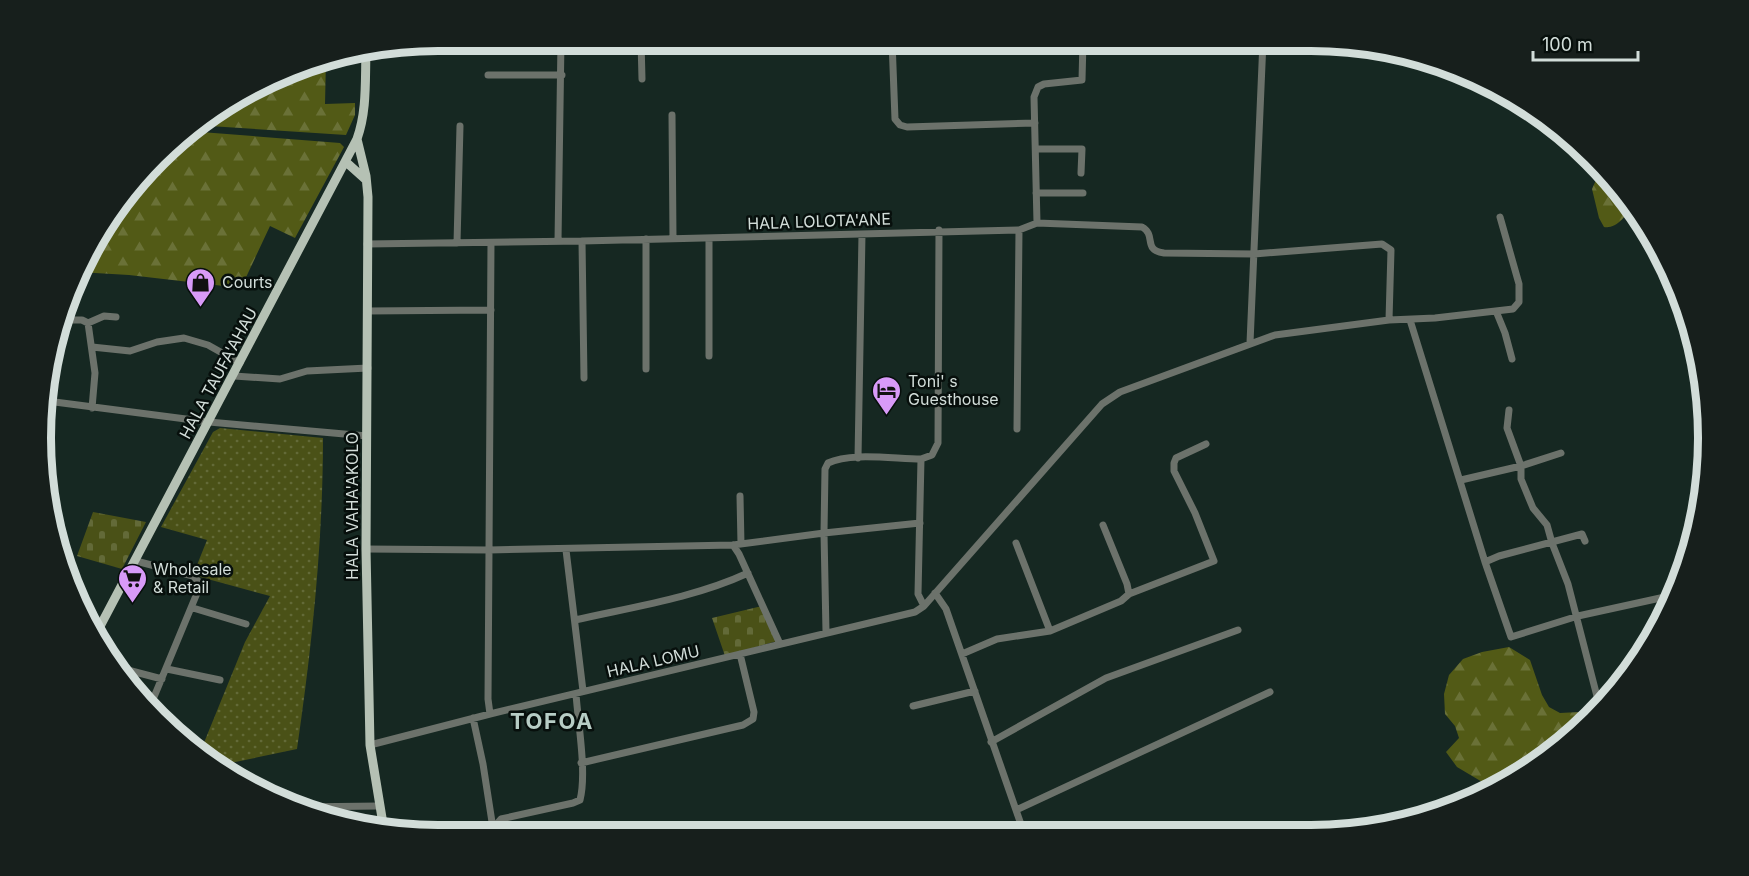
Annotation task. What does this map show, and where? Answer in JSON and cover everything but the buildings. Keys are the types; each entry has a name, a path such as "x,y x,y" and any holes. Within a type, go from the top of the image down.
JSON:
{"main road":[{"name":"HALA TAUFA'AHAU","path":"100,626 357,139 365,103 366,58"},
{"name":"HALA VAHA'AKOLO","path":"357,139 368,197 366,549 370,745 382,821"},
{"path":"346,162 366,181"}],"street":[{"path":"558,241 561,51"},
{"path":"641,51 642,79"},
{"path":"892,51 895,119 900,125 1035,123"},
{"path":"1037,224 1034,97 1038,87 1044,84 1082,80 1083,51"},
{"path":"1250,343 1263,51"},
{"path":"488,75 562,75"},
{"path":"672,116 672,238"},
{"path":"457,243 460,126"},
{"path":"1036,148 1082,149 1081,173"},
{"path":"1036,193 1083,193"},
{"path":"1500,217 1519,284 1519,302 1513,309 1496,311 1512,359"},
{"name":"HALA LOLOTA'ANE","path":"367,244 582,242 939,230 1019,230 1037,224 1142,227 1147,230 1150,246 1156,252 1254,254"},
{"path":"826,632 824,533 825,469 828,463 834,460 858,458 921,459 932,455 938,443 939,230"},
{"path":"1017,429 1019,230"},
{"path":"858,458 862,234"},
{"path":"709,238 710,356"},
{"path":"646,239 646,369"},
{"path":"582,242 584,378"},
{"path":"490,714 488,699 491,243"},
{"path":"1254,254 1382,244 1391,250 1389,320"},
{"path":"367,311 491,310"},
{"name":"HALA LOMU","path":"370,745 473,718 915,612 924,606 1102,404 1120,392 1275,335 1389,320 1496,311"},
{"path":"88,323 104,316 117,317"},
{"path":"70,320 82,320 88,323"},
{"path":"1410,320 1485,562 1511,637 1578,616 1664,597"},
{"path":"88,323 95,374 92,408"},
{"path":"92,347 130,351 157,342 184,338 208,345 240,363"},
{"path":"234,376 280,379 308,371 368,368"},
{"path":"53,402 209,422 367,436"},
{"path":"1509,410 1507,428 1521,466 1521,479 1533,508 1547,525 1568,584 1598,698"},
{"path":"962,654 997,639 1050,632 1121,601 1130,594 1214,561 1174,471 1176,458 1206,444"},
{"path":"1461,480 1521,466 1561,453"},
{"path":"921,459 918,594 924,606"},
{"path":"740,496 737,545 739,554 780,644"},
{"path":"366,549 566,550 737,545 920,523"},
{"path":"1103,525 1130,594"},
{"path":"1485,562 1514,551 1582,534 1585,541"},
{"path":"1016,543 1050,632"},
{"path":"498,825 501,819 580,800 582,791 579,693 566,550"},
{"path":"135,561 193,576 200,586 193,608 153,700"},
{"path":"574,620 702,591 748,573"},
{"path":"935,593 946,609 1021,825"},
{"path":"193,608 246,624"},
{"path":"991,742 1106,678 1238,630"},
{"path":"581,763 743,725 753,719 754,712 740,654"},
{"path":"167,669 220,680"},
{"path":"128,670 162,679"},
{"path":"913,706 975,691"},
{"path":"1016,810 1270,692"},
{"path":"473,718 494,825"},
{"path":"332,810 379,806"}],"green space":[{"path":"326,68 325,104 355,103 355,115 346,135 209,126 267,91 290,80"},
{"path":"201,132 340,143 344,147 295,238 270,226 241,288 88,273 103,244 131,202 164,164"},
{"path":"1599,179 1626,214 1613,226 1604,227 1599,218 1592,189"},
{"path":"220,428 323,438 316,594 297,749 229,763 203,746 245,642 270,596 193,575 207,540 161,527 213,432"},
{"path":"93,512 146,522 122,569 77,556"},
{"path":"762,606 777,641 725,656 712,618"},
{"path":"1509,647 1530,660 1542,695 1549,707 1560,713 1585,712 1547,745 1485,784 1457,767 1446,752 1459,738 1455,726 1445,714 1444,694 1449,675 1463,659 1482,652"}],"place":[{"name":"Courts","path":"201,308"},
{"name":"Toni' s Guesthouse","path":"887,416"},
{"name":"Wholesale & Retail","path":"132,604"}],"district":[{"name":"TOFOA","path":"552,721"}]}
